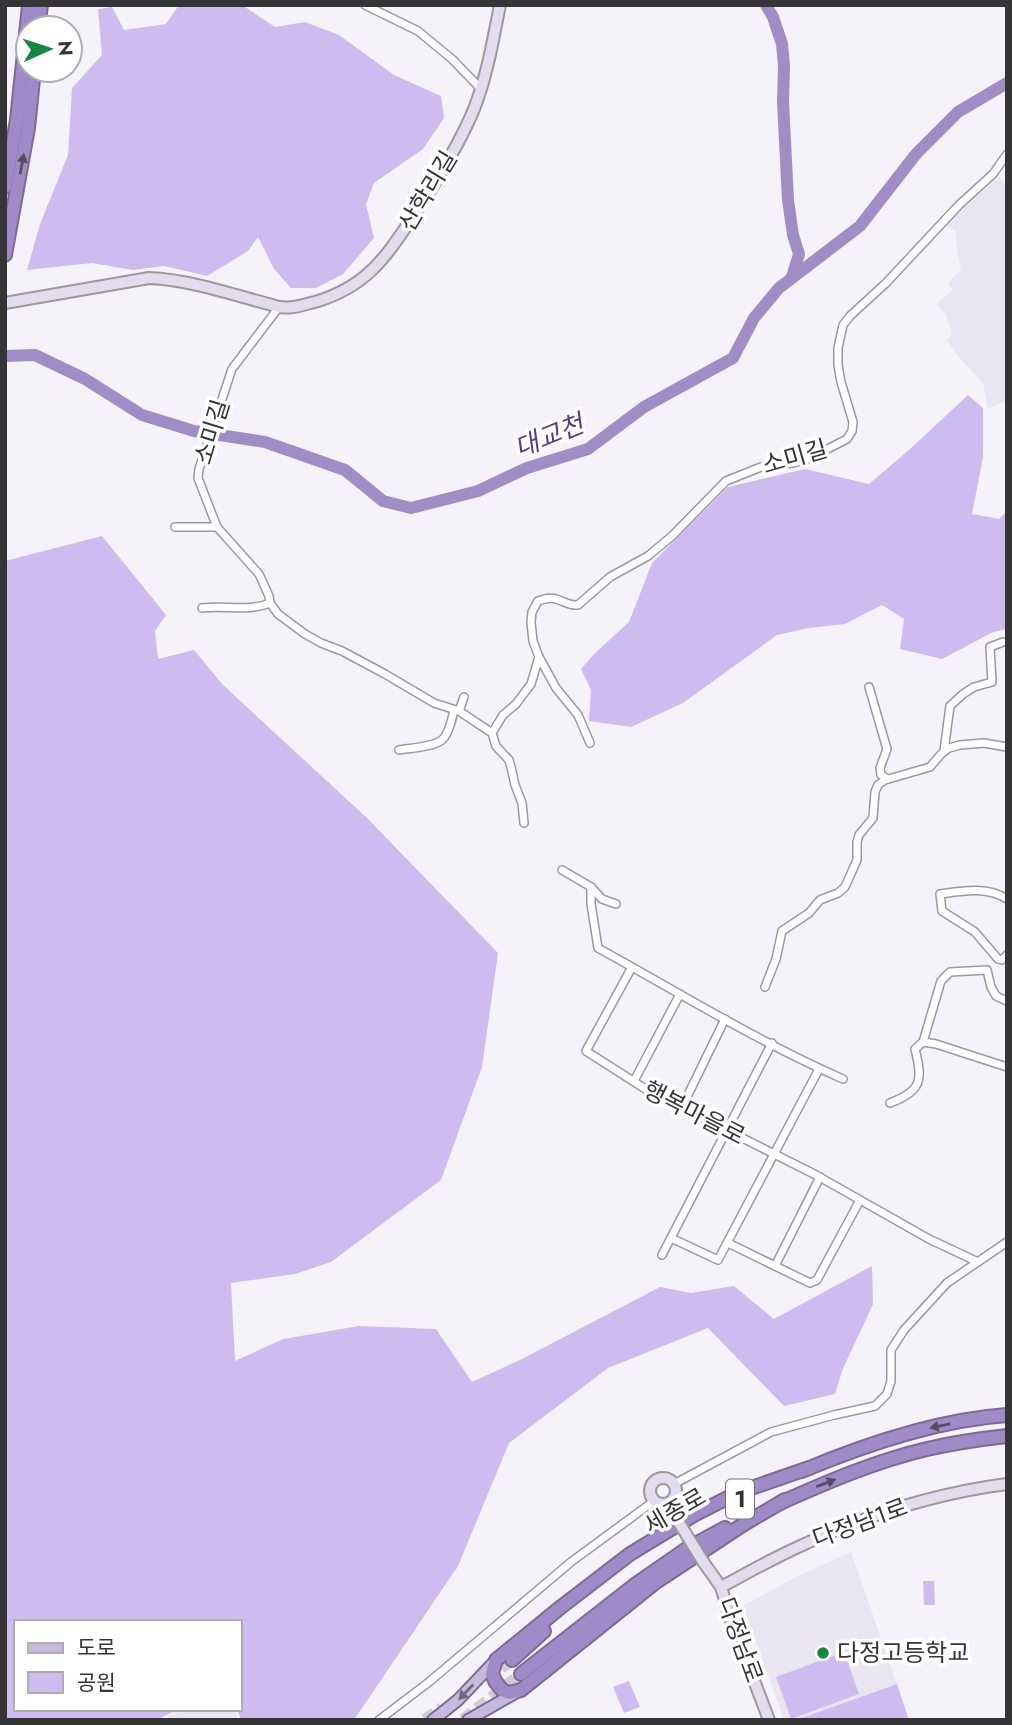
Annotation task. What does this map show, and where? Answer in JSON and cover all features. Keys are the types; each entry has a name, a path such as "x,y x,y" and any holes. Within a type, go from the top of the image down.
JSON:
{"highway":[{"path":"5,187 17,120 29,5"},
{"path":"5,255 28,128 33,84"},
{"name":"세종로","path":"512,1660 561,1616 612,1576 678,1531 744,1497 809,1468 920,1430 981,1417 1007,1415"},
{"name":"세종로","path":"521,1674 636,1584 688,1548 752,1514 873,1465 926,1449 1007,1436"},
{"path":"785,1500 656,1582 521,1690 509,1693 502,1690 495,1681 492,1672 496,1660 640,1548 737,1493 809,1468"}],"main road":[{"name":"산학리길","path":"5,303 149,278 185,283 293,309 345,290 383,259 400,237 464,131 481,89 500,5"},
{"path":"665,1478 674,1484 675,1495 671,1508 654,1501 650,1490 653,1482 665,1478"},
{"name":"다정남1로","path":"721,1587 805,1543 882,1512 933,1498 1007,1484"},
{"name":"다정남로","path":"671,1508 721,1587 769,1720"},
{"path":"433,1720 458,1700 496,1660"},
{"path":"468,1720 521,1690"}],"street":[{"path":"365,5 418,31 452,59 481,89"},
{"name":"소미길","path":"590,743 579,715 556,688 533,641 532,612 538,601 556,598 572,606 578,605 610,577 648,556 672,536 726,481 761,467 808,459 847,439 853,422 838,365 838,348 843,325 993,174 1007,155"},
{"name":"소미길","path":"279,307 232,369 199,469 198,478 217,527 259,574 270,603 278,614 305,634 385,674 434,703 456,710 492,733 496,746 509,760 522,803 524,823"},
{"path":"176,527 217,527"},
{"path":"202,608 243,608 270,603"},
{"path":"944,751 950,706 974,687 992,682 990,646 1003,642"},
{"path":"492,733 503,715 516,704 531,684 539,657"},
{"path":"869,687 887,749 880,768 881,775 888,779"},
{"path":"399,750 442,741 464,697"},
{"path":"765,987 776,959 782,931 809,913 820,900 845,887 857,860 859,835 873,818 878,785 888,779 930,767 944,751 960,745 975,742 1007,747"},
{"path":"562,870 591,887 602,899 616,904"},
{"path":"591,887 598,948 772,1044 843,1079"},
{"path":"1004,958 998,959 975,932 942,911 940,894 989,891 1007,899"},
{"path":"890,1103 905,1097 916,1088 920,1076 915,1049 923,1042 941,981 950,972 987,970 1004,958"},
{"name":"행복마을로","path":"632,967 586,1051 682,1107 820,1177 929,1239 978,1262"},
{"path":"987,970 996,996 1007,1000"},
{"path":"634,1081 680,994"},
{"path":"682,1107 726,1019"},
{"path":"923,1042 1007,1067"},
{"path":"662,1255 772,1044"},
{"path":"671,1238 719,1260 819,1069"},
{"path":"775,1266 820,1177"},
{"path":"728,1243 810,1283 817,1280 860,1200"},
{"path":"674,1484 771,1432 875,1406 887,1394 891,1381 891,1350 904,1330 947,1283 1007,1242"},
{"path":"382,1719 571,1562 654,1501"}],"shaded area":[{"path":"999,177 1007,187 1007,400 988,409 983,383 947,341 952,334 946,315 936,304 953,290 948,283 961,269 956,231 946,225"},
{"name":"다정고등학교","path":"851,1552 897,1684 796,1720 784,1720 743,1606 796,1577"},
{"path":"180,1711 236,1711 238,1720 164,1720"}],"green space":[{"path":"179,5 242,5 275,27 305,22 339,35 394,75 441,96 444,118 423,149 374,183 366,204 374,238 343,274 316,288 291,288 274,269 258,237 248,251 207,276 164,266 133,270 92,263 27,270 40,224 68,155 72,88 76,84 84,84 84,75 102,55 98,9 112,7 124,30 166,24"},
{"path":"968,395 983,408 983,457 972,514 999,519 1007,511 1007,629 993,632 942,659 900,649 904,619 882,605 845,624 777,635 683,703 631,727 589,721 591,690 581,669 629,622 652,563 728,487 805,469 869,484"},
{"path":"102,536 166,615 155,631 158,659 194,650 223,685 367,818 498,953 482,1067 441,1180 331,1262 295,1274 231,1283 235,1361 283,1339 359,1326 436,1329 472,1382 660,1287 691,1293 734,1286 774,1319 872,1266 873,1304 842,1371 835,1394 784,1406 708,1328 608,1368 509,1443 458,1566 354,1720 241,1720 238,1711 242,1711 242,1620 14,1620 14,1711 174,1711 160,1720 5,1720 5,561"},
{"path":"923,1581 934,1581 935,1605 924,1605"},
{"path":"844,1652 859,1694 791,1719 776,1677"},
{"path":"629,1681 640,1707 624,1713 613,1687"},
{"path":"897,1684 909,1720 796,1720"}],"waterway":[{"path":"766,5 782,44 788,200 799,254 792,277"},
{"name":"대교천","path":"5,356 35,355 85,379 142,415 194,431 265,442 345,470 383,501 411,508 478,491 527,468 588,449 644,407 733,358 754,318 779,288 860,226 916,154 958,112 1007,83"}],"tunnel":[{"path":"486,1678 512,1660"},
{"path":"463,1720 521,1674"},
{"path":"425,1720 442,1708"}],"place":[{"name":"다정고등학교","path":"823,1653"}]}
